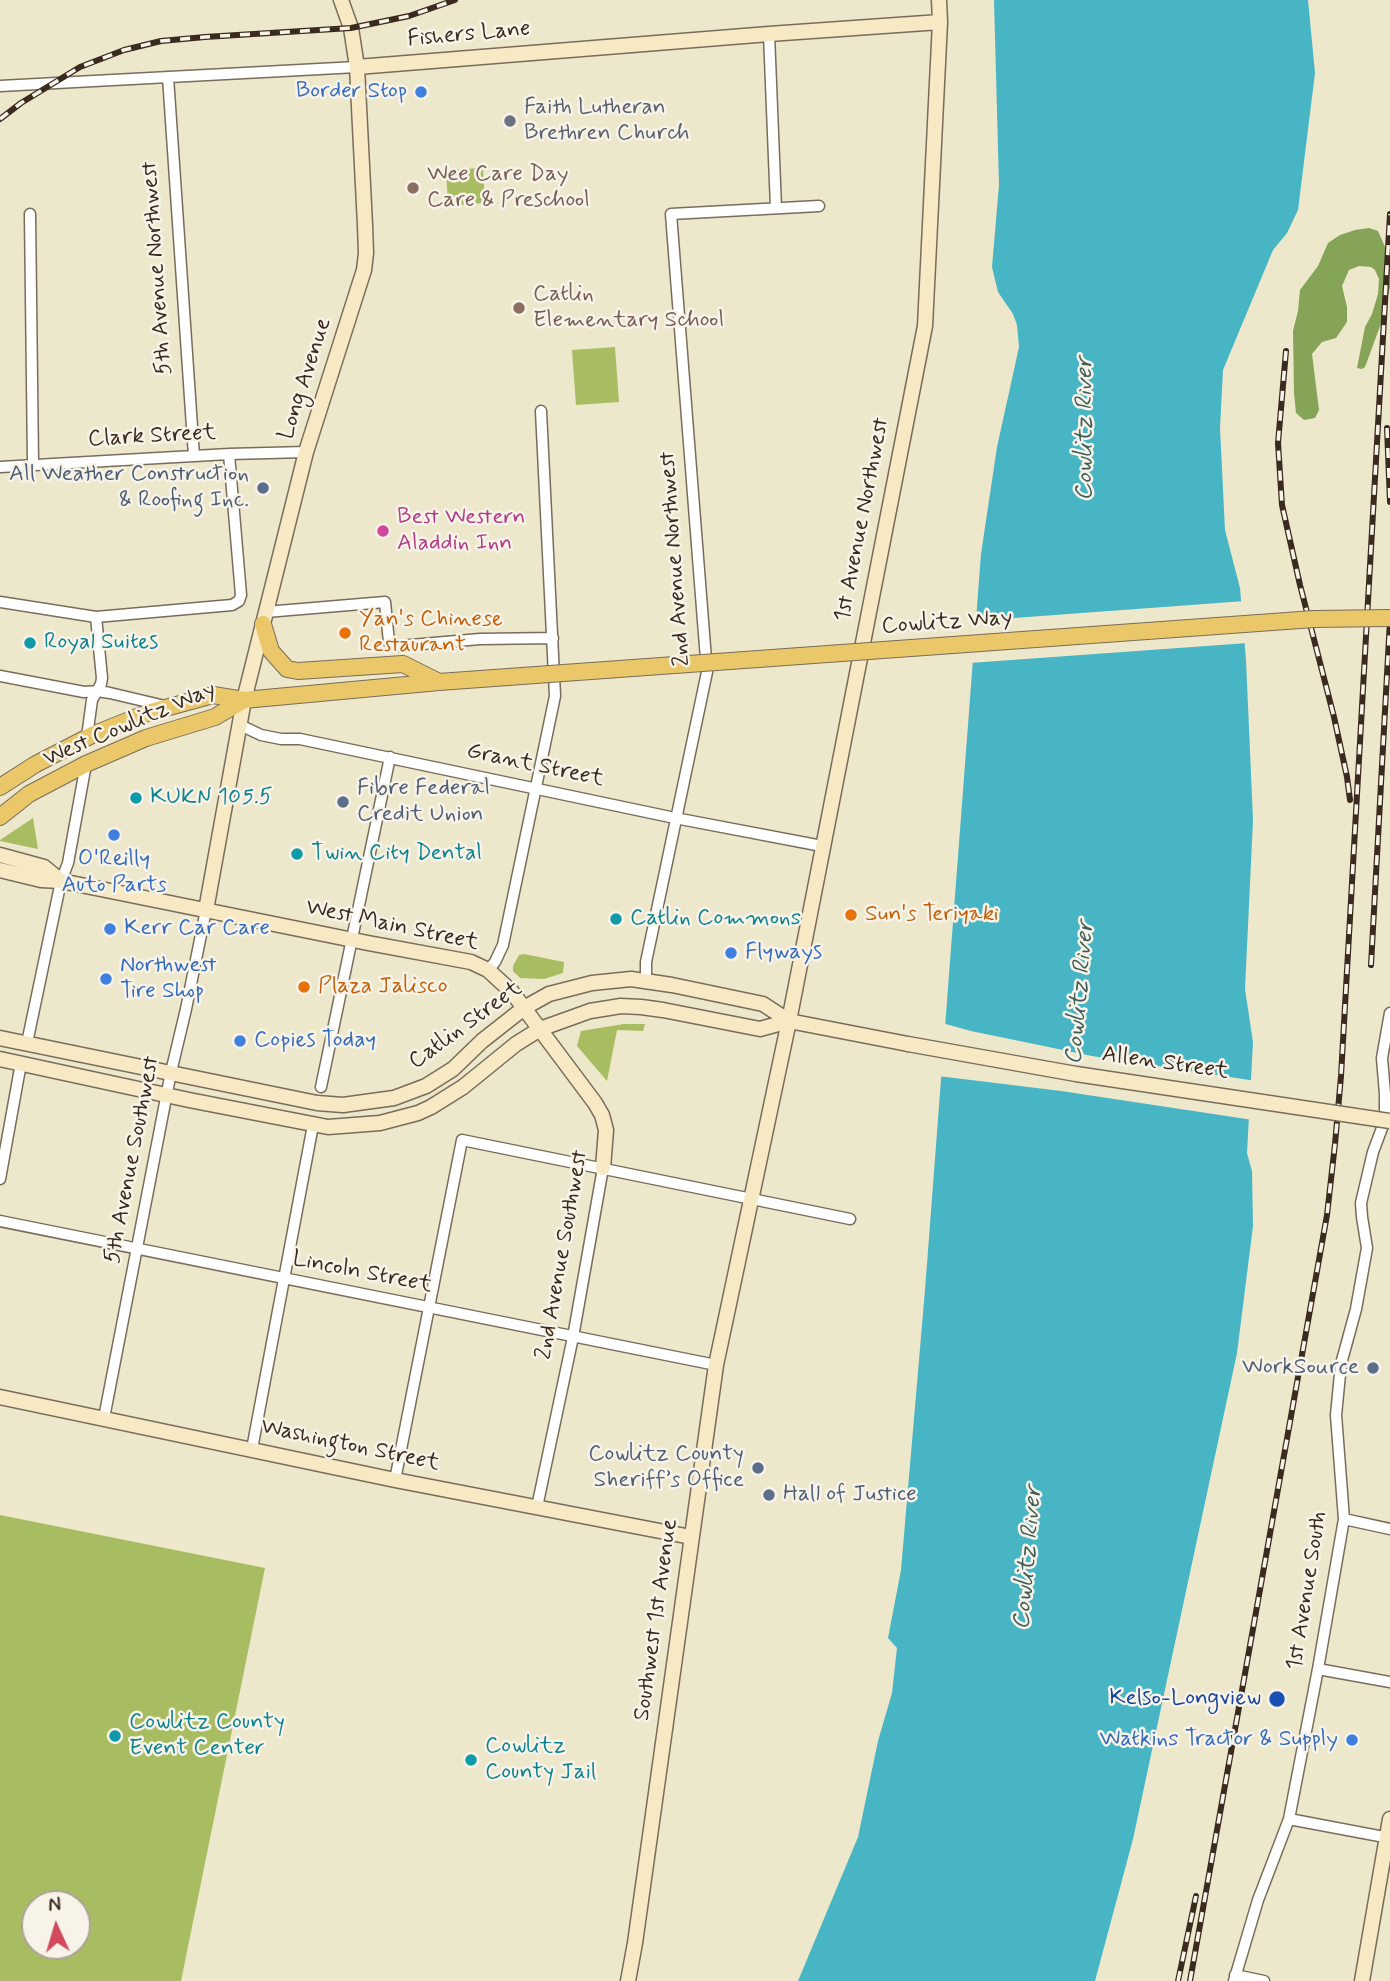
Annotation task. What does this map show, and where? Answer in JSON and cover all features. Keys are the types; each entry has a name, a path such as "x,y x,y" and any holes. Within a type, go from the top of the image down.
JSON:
{"main road":[{"name":"Long Avenue","path":"244,700 306,452 364,270 365,234 357,67 351,27 341,0"},
{"name":"1st Avenue Northwest","path":"789,1021 925,326 939,0"},
{"name":"Fishers Lane","path":"357,67 940,22"},
{"path":"265,618 271,651 287,669 298,671 403,664 439,682"},
{"name":"Cowlitz Way","path":"508,677 1314,619 1390,618"},
{"name":"West Cowlitz Way","path":"0,787 87,737 167,706 213,695 244,700 508,677"},
{"path":"206,910 244,700"},
{"name":"West Cowlitz Way","path":"0,817 29,794 86,764 146,738 215,717 244,700"},
{"name":"West Main Street","path":"0,855 44,867 61,881"},
{"name":"West Main Street","path":"0,870 471,962 488,970 513,992 540,1029"},
{"name":"Catlin Street","path":"0,1038 317,1103 343,1105 394,1098 426,1086 453,1069 489,1035 524,1008 549,994 592,982 646,980 763,1004 789,1021"},
{"path":"540,1029 590,1012 621,1006 663,1010 760,1028 789,1021"},
{"name":"Allen Street","path":"789,1021 1076,1074 1387,1120"},
{"name":"Southwest 1st Avenue","path":"628,1981 716,1365 789,1021"},
{"name":"Catlin Street","path":"0,1059 328,1127 372,1124 425,1110 477,1077 516,1044 540,1029"},
{"name":"2nd Avenue Southwest","path":"540,1029 602,1115 606,1130 603,1168"},
{"name":"Washington Street","path":"0,1397 395,1480 691,1537"},
{"path":"1362,1981 1390,1819"}],"street":[{"path":"351,0 351,27"},
{"path":"769,34 776,208 819,205"},
{"name":"Fishers Lane","path":"0,86 357,67"},
{"name":"5th Avenue Northwest","path":"167,77 194,456"},
{"name":"2nd Avenue Northwest","path":"646,980 646,962 706,671 671,214 776,208"},
{"path":"30,214 33,464"},
{"path":"488,970 503,945 555,696 541,411"},
{"name":"Clark Street","path":"0,467 306,452"},
{"path":"0,603 96,617 232,605 239,601 241,595 229,454"},
{"path":"265,618 386,602 389,642 399,646 480,639 553,638"},
{"path":"87,737 92,700 102,678 96,617"},
{"path":"0,676 84,692 98,691 167,706"},
{"name":"Grant Street","path":"240,725 261,735 300,739 822,846"},
{"path":"321,1087 390,757"},
{"path":"27,1043 61,881 68,863 86,764"},
{"name":"5th Avenue Southwest","path":"104,1418 166,1095 206,910"},
{"path":"1387,1120 1384,1045 1390,1013"},
{"path":"0,1179 21,1063"},
{"name":"1st Avenue South","path":"1235,1978 1258,1900 1289,1819 1318,1668 1344,1519 1336,1415 1341,1364 1356,1309 1367,1248 1362,1203 1373,1152 1387,1120"},
{"path":"252,1449 313,1125"},
{"path":"395,1480 462,1140 850,1219"},
{"name":"2nd Avenue Southwest","path":"537,1507 573,1337 603,1168"},
{"name":"Lincoln Street","path":"0,1222 716,1365"},
{"path":"1344,1519 1390,1529"},
{"path":"1318,1668 1390,1682"},
{"path":"1289,1819 1388,1837"},
{"path":"1235,1978 1264,1981"}],"green space":[{"path":"483,168 485,203 448,206 446,170"},
{"path":"1369,228 1378,231 1390,258 1390,287 1383,318 1365,367 1357,368 1365,327 1378,294 1379,279 1371,267 1359,266 1349,270 1342,286 1347,322 1336,338 1322,342 1312,354 1319,410 1315,418 1304,420 1296,413 1294,393 1293,331 1300,290 1318,266 1328,243 1340,235"},
{"path":"615,347 619,402 576,405 572,350"},
{"path":"33,818 38,849 0,841 0,840"},
{"path":"519,955 564,962 563,973 544,979 520,978 513,971 513,966"},
{"path":"624,1024 645,1024 643,1031 617,1030 607,1081 577,1046 581,1031"},
{"name":"Cowlitz County Event Center","path":"0,1515 265,1568 181,1981 0,1981"}],"water":[{"name":"Cowlitz River","path":"994,0 1308,0 1315,73 1298,210 1287,233 1273,250 1223,370 1220,428 1225,530 1240,588 1253,820 1245,989 1253,1042 1247,1153 1252,1171 1253,1226 1237,1353 1133,1839 1095,1981 798,1981 858,1837 878,1741 892,1693 897,1648 888,1638 901,1570 981,554 997,447 1019,347 1017,325 998,292 992,267 999,185"}],"pier":[{"path":"1245,601 1248,643 970,663 973,621"},
{"path":"942,1023 1092,1056 1256,1081 1253,1120 1061,1091 938,1076"}],"railway":[{"path":"0,119 80,67 124,50 161,41 351,28 409,16 455,0"},
{"path":"1190,1981 1327,1215 1341,1076 1390,214"},
{"path":"1286,351 1278,443 1282,505 1334,717 1350,800"},
{"path":"1387,428 1390,502"},
{"path":"1371,965 1390,620"},
{"path":"1178,1981 1196,1896"}],"place":[{"name":"Border Stop","path":"421,92"},
{"name":"Faith Lutheran Brethren Church","path":"510,121"},
{"name":"Wee Care Day Care & Preschool","path":"413,188"},
{"name":"Catlin Elementary School","path":"519,308"},
{"name":"All Weather Construction & Roofing Inc.","path":"263,488"},
{"name":"Best Western Aladdin Inn","path":"383,531"},
{"name":"Yan's Chinese Restaurant","path":"345,633"},
{"name":"Royal Suites","path":"30,643"},
{"name":"KUKN 105.5","path":"136,798"},
{"name":"Fibre Federal Credit Union","path":"343,802"},
{"name":"O'Reilly Auto Parts","path":"114,835"},
{"name":"Twin City Dental","path":"297,854"},
{"name":"Sun's Teriyaki","path":"851,915"},
{"name":"Catlin Commons","path":"616,919"},
{"name":"Kerr Car Care","path":"110,929"},
{"name":"Flyways","path":"731,953"},
{"name":"Northwest Tire Shop","path":"106,979"},
{"name":"Plaza Jalisco","path":"304,987"},
{"name":"Copies Today","path":"240,1041"},
{"name":"WorkSource","path":"1373,1368"},
{"name":"Cowlitz County Sheriff’s Office","path":"758,1468"},
{"name":"Hall of Justice","path":"769,1495"},
{"name":"Kelso-Longview","path":"1277,1699"},
{"name":"Cowlitz County Event Center","path":"115,1736"},
{"name":"Watkins Tractor & Supply","path":"1352,1740"},
{"name":"Cowlitz County Jail","path":"471,1760"}]}
